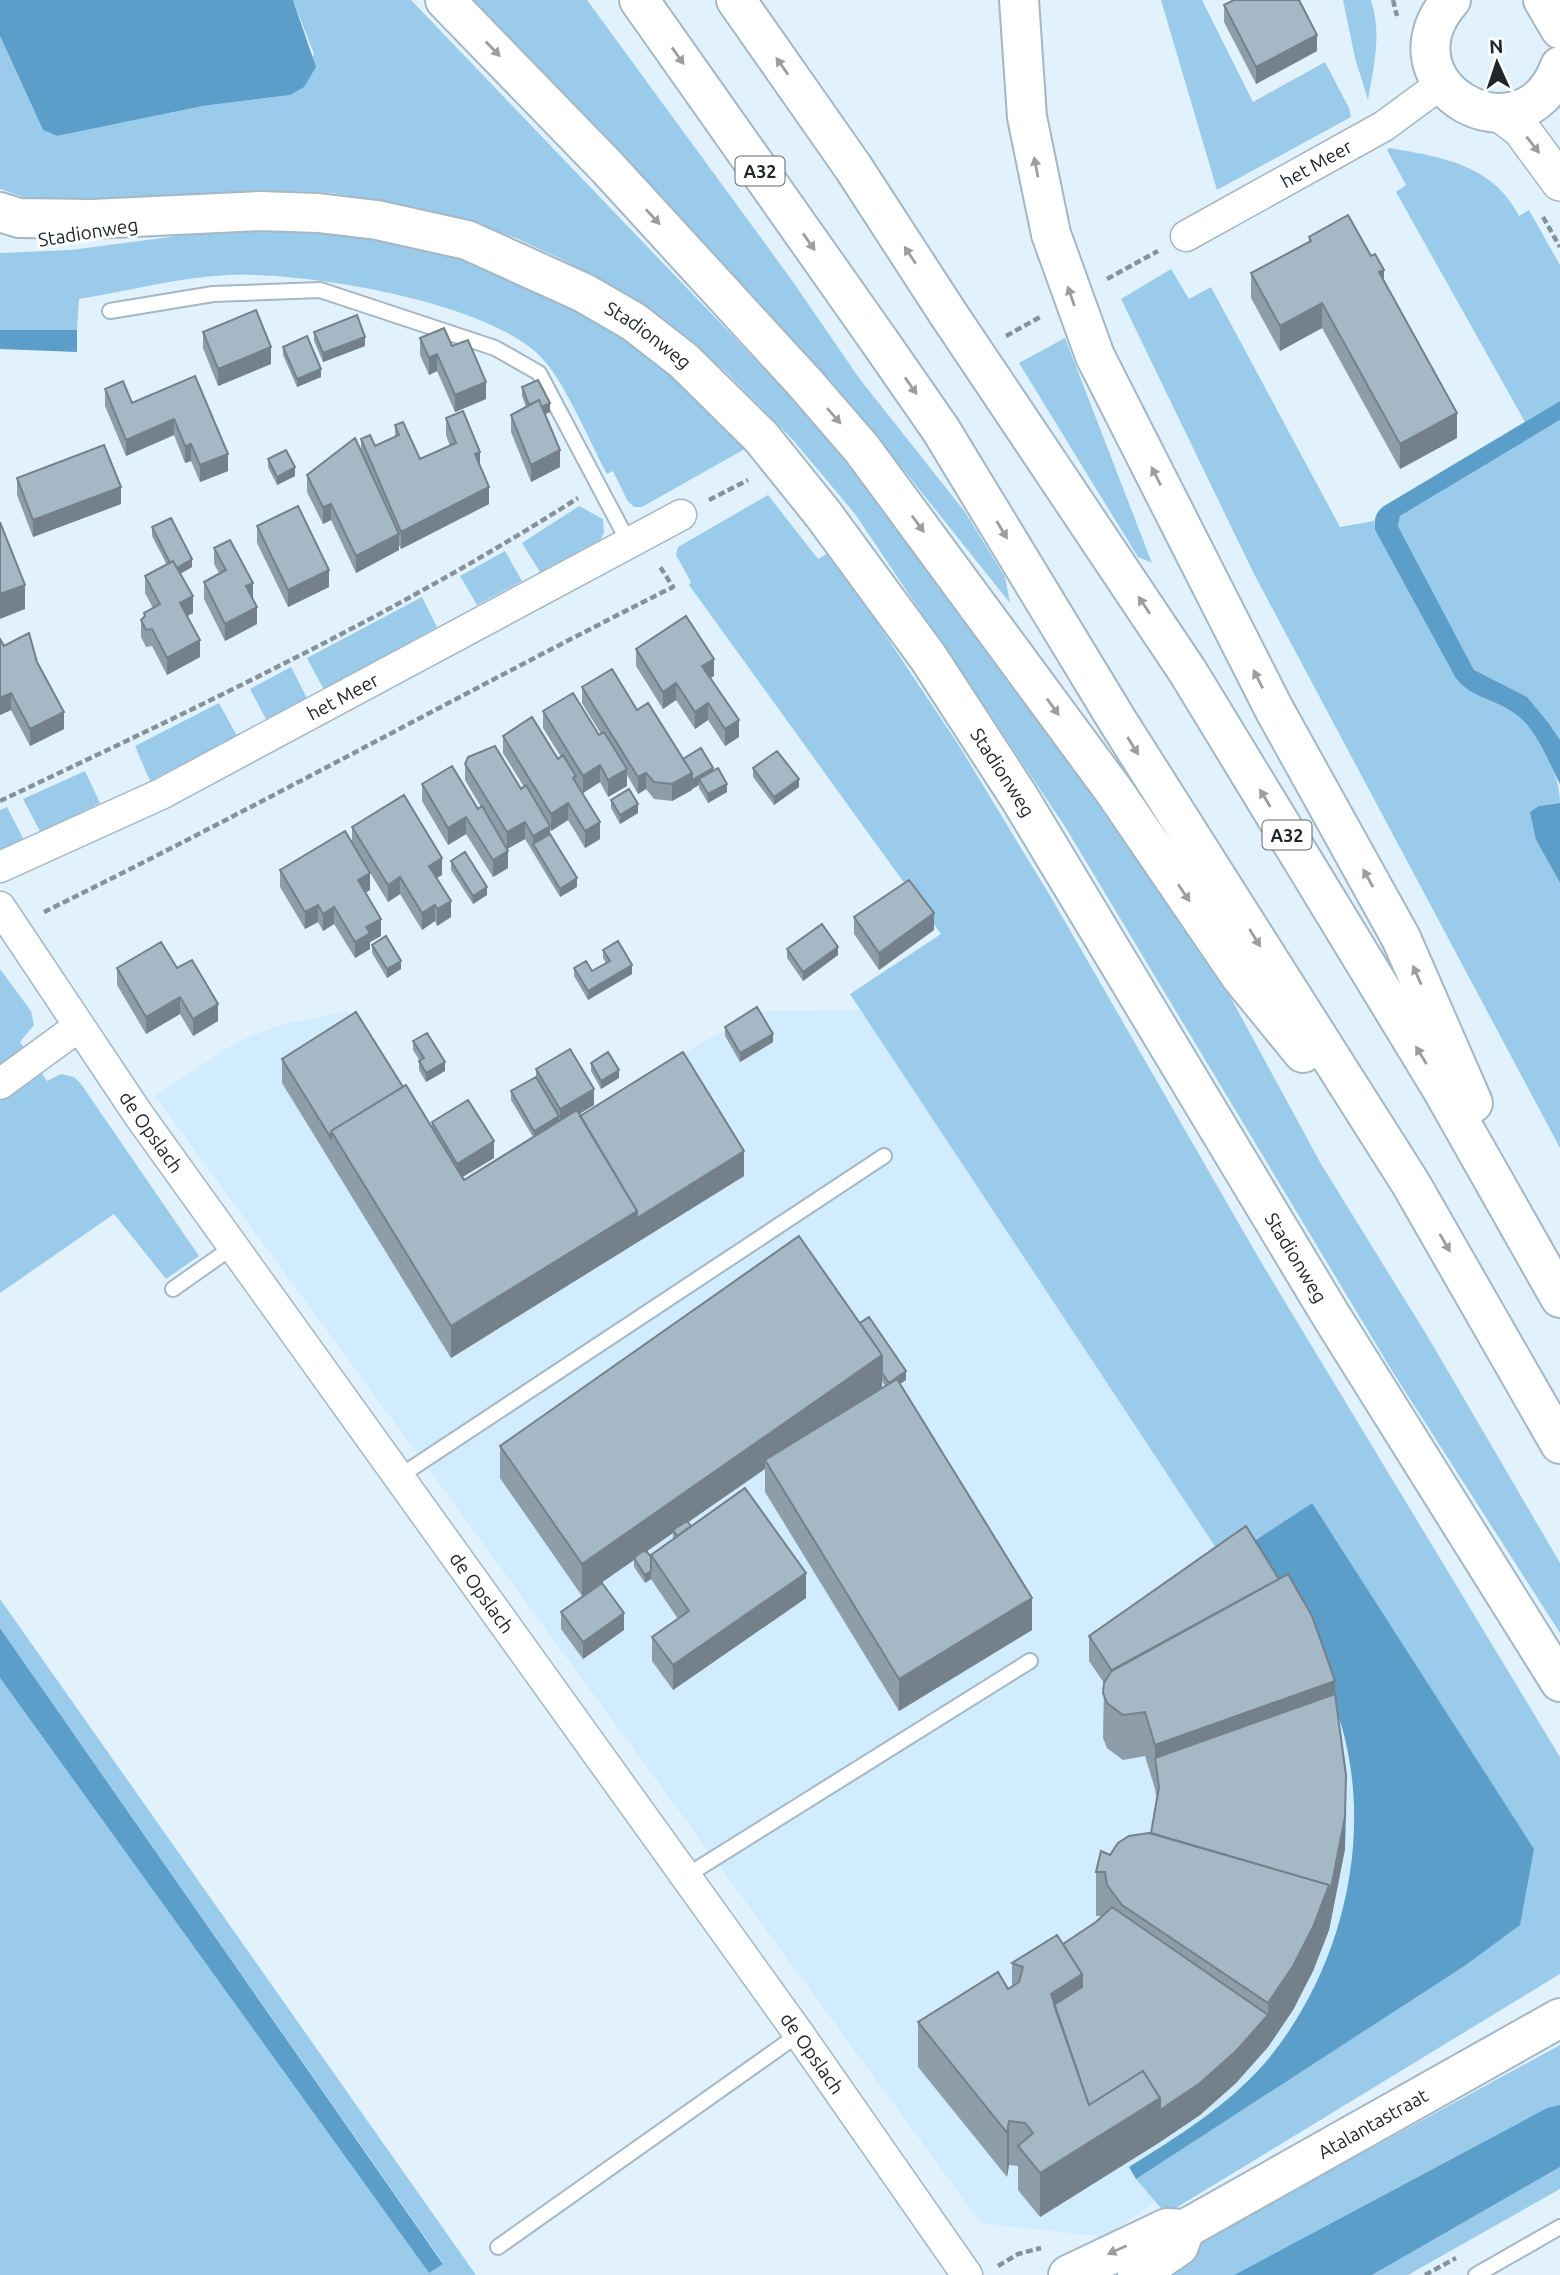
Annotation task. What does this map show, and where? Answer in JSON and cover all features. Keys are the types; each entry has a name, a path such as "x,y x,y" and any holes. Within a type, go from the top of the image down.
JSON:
{"main road":[{"name":"A32","path":"445,0 607,167 805,383 877,469 1114,791 1241,977 1411,1184"},
{"name":"A32","path":"639,0 941,430 1117,720 1411,1184 1560,1444"},
{"name":"A32","path":"736,0 853,167 1188,672 1440,1086 1556,1291"},
{"name":"A32","path":"1020,0 1027,117 1051,234 1095,356 1273,709 1401,938 1556,1291"},
{"path":"1543,0 1560,29"},
{"path":"1440,6 1431,52 1441,83 1454,98 1471,108 1500,113 1532,103 1558,83"},
{"name":"Stadionweg","path":"0,212 19,218 176,218 260,211 318,213 377,220 467,240 584,293 634,321 684,361 761,437 928,657 1018,797 1330,1314 1560,1682"},
{"name":"Stadionweg","path":"0,240 28,241 99,233 176,218"},
{"name":"Atalantastraat","path":"1068,2275 1167,2228 1185,2229 1560,2018"},
{"name":"Atalantastraat","path":"1137,2275 1179,2246 1185,2229"}],"street":[{"name":"het Meer","path":"1186,236 1384,126 1441,83"},
{"path":"1500,113 1521,129 1560,182"},
{"name":"het Meer","path":"0,867 161,794 681,515"},
{"name":"de Opslach","path":"6,917 78,1027 799,2034 967,2275"},
{"path":"0,1084 78,1027"}],"lane":[{"path":"110,311 213,294 320,290 495,348 539,373 599,484 636,541"},
{"path":"400,1476 884,1156"},
{"path":"173,1289 234,1247"},
{"path":"686,1876 1030,1661"},
{"path":"498,2248 799,2034"},
{"path":"1476,2275 1560,2227"}],"path":[{"path":"0,801 345,632 524,532 599,484"},
{"path":"6,917 145,862 507,671 673,587 636,541"}],"shaded area":[{"path":"0,0 293,0 316,67 304,87 290,95 203,106 57,136 43,130 0,36"},
{"path":"293,0 411,0 819,426 951,597 1206,952 1321,1164 1428,1337 1560,1563 1560,1633 1394,1374 1064,825 855,514 793,440 724,370 641,302 563,260 516,238 418,208 331,193 282,191 50,206 0,189 0,36 43,130 57,136 203,106 290,95 314,54"},
{"path":"473,0 587,0 791,279 859,378 965,512 1005,577 1010,603 879,439 643,177"},
{"path":"1161,0 1202,0 1253,102 1325,62 1351,117 1217,190"},
{"path":"1343,0 1371,0 1376,25 1376,50 1368,100 1355,58"},
{"path":"1389,148 1446,160 1480,174 1508,199 1519,216 1529,210 1560,265 1560,401 1525,422 1396,192 1406,185 1387,150"},
{"path":"245,227 304,229 361,236 416,247 469,262 521,282 572,306 621,335 669,369 750,446 642,507 634,507 627,500 613,471 607,474 567,394 539,355 513,336 478,319 437,305 347,285 263,275 192,278 79,299 77,330 0,330 0,253 71,250"},
{"path":"1171,269 1189,299 1211,287 1340,527 1374,521 1375,530 1455,677 1466,689 1510,710 1530,727 1552,765 1560,803 1539,806 1536,840 1560,883 1560,1148 1254,574 1121,299"},
{"path":"0,330 77,330 77,352 0,349"},
{"path":"1065,338 1152,563 1138,557 1019,363"},
{"path":"1560,401 1560,420 1400,516 1398,526 1474,670 1527,697 1560,740 1560,784 1540,744 1520,717 1473,693 1455,677 1375,530 1375,523 1377,514 1384,506"},
{"path":"1560,420 1560,740 1550,725 1474,670 1398,526 1400,516"},
{"path":"768,495 818,559 830,552 958,744 1052,899 1261,1262 1560,1757 1560,1974 1166,2214 1136,2179 1463,1967 1312,1503 1224,1560 850,994 941,934 689,585 691,582 676,555 678,547"},
{"path":"579,506 603,519 604,533 600,540 540,572 522,543"},
{"path":"505,551 522,581 477,605 460,576"},
{"path":"422,597 437,627 324,690 307,658"},
{"path":"291,667 307,698 267,721 250,689"},
{"path":"219,703 237,736 150,781 135,746"},
{"path":"85,771 100,803 41,833 23,799"},
{"path":"1560,803 1560,883 1536,840 1530,812 1539,806"},
{"path":"7,807 24,840 0,850 0,810"},
{"path":"0,969 31,1011 34,1025 20,1042 26,1051 0,1068"},
{"path":"908,1009 1311,1512 1457,1998 1104,2237 981,2223 155,1096 237,1042 277,1026 347,1011 458,1185 598,1109 699,1044 764,1011"},
{"path":"41,1072 47,1081 61,1074 74,1077 81,1084 199,1256 166,1279 114,1214 0,1293 0,1098"},
{"path":"1312,1503 1534,1849 1520,1925 1463,1967 1136,2179 1129,2167 1218,2107 1264,2064 1291,2028 1313,1989 1331,1947 1344,1903 1352,1858 1354,1813 1351,1768 1341,1724 1312,1655 1248,1545"},
{"path":"0,1599 476,2275 0,2275 0,1678 429,2273 443,2263 0,1628"},
{"path":"0,1628 443,2264 429,2273 0,1678"},
{"path":"1560,2045 1560,2105 1547,2108 1234,2275 1149,2275 1194,2245"},
{"path":"1560,2105 1560,2167 1372,2275 1234,2275 1547,2108"},
{"path":"1560,2167 1560,2189 1408,2275 1372,2275"}],"building":[{"path":"1234,0 1299,0 1317,35 1256,67 1224,5"},
{"path":"1348,215 1371,256 1375,254 1384,270 1379,272 1457,413 1400,444 1322,303 1280,326 1251,273 1311,241 1309,237"},
{"path":"256,310 271,347 218,369 203,332"},
{"path":"357,315 365,337 323,353 314,332"},
{"path":"444,328 452,346 468,340 486,382 455,395 437,354 429,358 420,338"},
{"path":"307,336 321,369 297,379 283,347"},
{"path":"195,376 228,454 200,465 191,444 185,446 174,419 126,440 105,389 123,381 132,403"},
{"path":"538,380 550,403 542,407 539,400 529,405 522,387"},
{"path":"539,400 560,450 531,465 511,415"},
{"path":"463,411 480,452 475,454 489,487 401,532 361,439 370,435 375,446 399,435 395,425 403,422 420,459 456,443 446,418"},
{"path":"355,438 399,534 356,556 331,504 323,507 307,475"},
{"path":"104,445 121,487 33,520 17,478"},
{"path":"286,450 295,467 277,477 268,459"},
{"path":"298,506 329,570 288,590 257,526"},
{"path":"171,518 192,559 177,568 173,561 170,563 152,527"},
{"path":"0,522 25,585 0,594"},
{"path":"230,540 253,583 246,586 257,607 225,624 204,582 226,570 214,548"},
{"path":"173,561 193,596 180,603 200,640 167,658 152,629 146,630 141,620 145,616 144,613 160,604 145,576"},
{"path":"686,616 714,659 702,666 739,720 725,729 708,703 695,712 676,683 663,692 636,649"},
{"path":"29,633 37,662 64,712 30,729 11,693 0,698 0,639 4,646"},
{"path":"612,669 637,710 648,703 692,773 672,784 654,782 646,773 638,777 582,687"},
{"path":"573,693 599,735 604,732 627,769 608,780 600,765 583,776 543,711"},
{"path":"532,717 558,759 563,755 576,776 573,778 600,822 585,831 568,803 551,814 503,736"},
{"path":"495,746 521,789 526,785 550,826 533,836 525,822 507,832 465,764 468,757"},
{"path":"701,748 713,768 692,780 692,773 683,759"},
{"path":"777,751 799,779 774,797 753,768"},
{"path":"452,766 478,809 482,806 508,851 493,860 466,817 448,828 422,784"},
{"path":"718,768 727,784 708,794 699,779"},
{"path":"629,789 638,804 620,815 611,800"},
{"path":"404,795 442,858 429,866 451,901 437,909 435,905 422,913 400,877 388,885 352,827"},
{"path":"345,831 370,873 358,880 381,919 366,927 370,933 355,942 334,907 323,914 318,905 305,912 280,870"},
{"path":"550,834 577,878 560,889 533,844"},
{"path":"465,852 487,887 473,896 451,861"},
{"path":"909,880 934,913 879,953 854,917"},
{"path":"822,924 838,947 803,972 787,949"},
{"path":"386,936 401,961 387,969 372,945"},
{"path":"618,941 632,965 588,991 574,968 586,961 592,971 610,961 603,950"},
{"path":"161,942 177,968 192,960 218,1004 193,1019 180,997 146,1017 117,968"},
{"path":"757,1007 773,1034 740,1053 725,1027"},
{"path":"356,1012 403,1087 331,1131 331,1138 282,1059"},
{"path":"427,1033 445,1062 426,1073 419,1061 424,1058 413,1041"},
{"path":"570,1049 594,1089 560,1109 536,1069"},
{"path":"608,1052 619,1070 601,1081 591,1063"},
{"path":"683,1052 744,1151 637,1218 637,1211 580,1116"},
{"path":"536,1077 559,1116 534,1131 511,1091"},
{"path":"406,1085 464,1180 577,1110 637,1211 451,1326 331,1131"},
{"path":"468,1100 494,1141 457,1164 432,1122"},
{"path":"799,1236 882,1355 582,1564 500,1446"},
{"path":"869,1317 906,1371 889,1383 882,1373 882,1355 860,1323"},
{"path":"897,1379 1032,1598 899,1679 765,1460"},
{"path":"745,1488 806,1573 673,1665 652,1637 689,1611 651,1555"},
{"path":"687,1521 691,1526 677,1536 673,1530"},
{"path":"1246,1526 1279,1579 1112,1671 1089,1636"},
{"path":"643,1551 651,1557 651,1571 645,1575 634,1558"},
{"path":"1288,1574 1312,1616 1335,1681 1155,1745 1145,1712 1123,1715 1107,1703 1103,1693 1104,1683 1112,1670"},
{"path":"602,1583 624,1613 583,1642 561,1612"},
{"path":"1335,1694 1346,1775 1345,1817 1329,1898 1329,1885 1151,1833 1159,1787 1155,1758"},
{"path":"1149,1833 1329,1885 1313,1927 1293,1966 1268,2003 1122,1905 1107,1885 1105,1872 1096,1872 1101,1851 1110,1855 1118,1843 1129,1836"},
{"path":"1112,1907 1268,2015 1236,2051 1200,2083 1160,2110 1160,2098 1143,2071 1089,2105 1054,2005 1082,1987 1082,1974 1063,1944 1096,1922"},
{"path":"1057,1935 1082,1974 1051,1994 1089,2105 1143,2071 1160,2098 1040,2173 1018,2146 1033,2133 1025,2123 1009,2121 1007,2133 918,2022 998,1972 1008,1989 1019,1982 1023,1967 1012,1963"}]}
